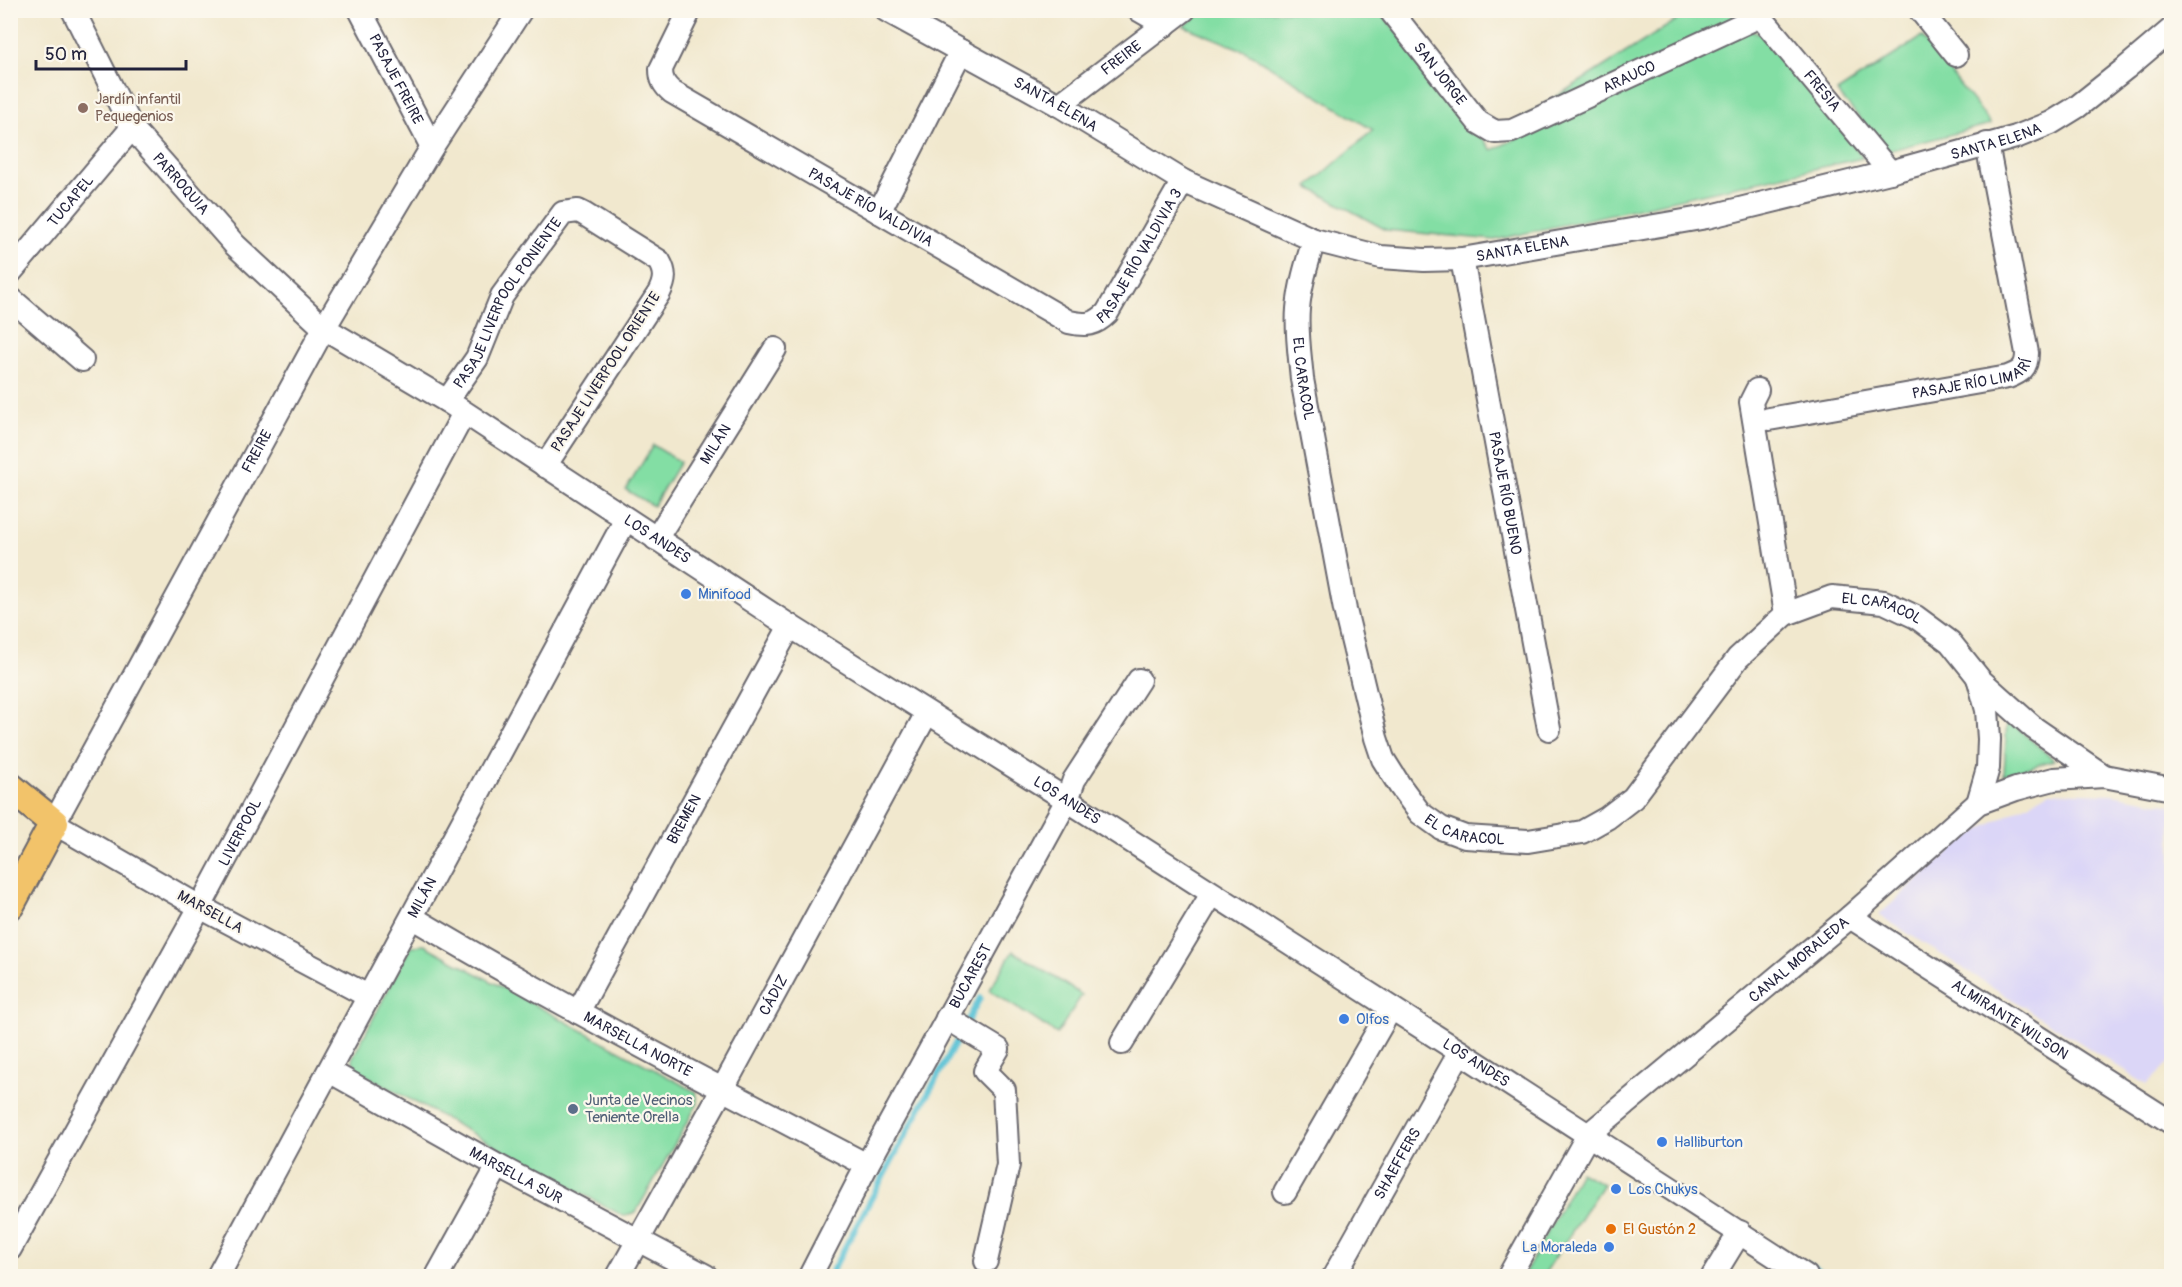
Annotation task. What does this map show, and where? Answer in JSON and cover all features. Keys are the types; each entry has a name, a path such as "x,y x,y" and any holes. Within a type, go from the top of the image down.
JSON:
{"main road":[{"path":"10,787 54,823"},
{"name":"FREIRE","path":"10,904 54,823"}],"street":[{"name":"PARROQUIA","path":"73,10 132,128 235,245 324,328"},
{"name":"PASAJE FREIRE","path":"360,10 432,147"},
{"name":"FREIRE","path":"54,823 324,328 432,147 521,10"},
{"name":"PASAJE RÍO VALDIVIA","path":"690,10 663,62 661,76 664,86 1070,322 1090,325"},
{"name":"SANTA ELENA","path":"886,10 1059,105 1183,181 1314,240 1381,257 1424,260 1462,259 1707,218 1890,172 2016,137 2051,123 2077,107 2172,29"},
{"path":"1139,10 1165,25"},
{"name":"FREIRE","path":"1059,105 1184,10"},
{"name":"SAN JORGE","path":"1390,10 1478,122 1495,132"},
{"path":"1920,10 1956,55"},
{"name":"ARAUCO","path":"1495,132 1512,131 1757,13"},
{"name":"FRESIA","path":"1757,13 1890,172"},
{"path":"879,212 960,51"},
{"name":"TUCAPEL","path":"10,273 132,128"},
{"name":"PASAJE RÍO LIMARÍ","path":"1769,419 2008,377 2024,368 2027,362 2026,353 1987,144"},
{"name":"PASAJE RÍO VALDIVIA 3","path":"1090,325 1099,321 1107,313 1183,181"},
{"name":"PASAJE LIVERPOOL ORIENTE","path":"545,466 659,293 664,276 659,261 584,214 570,211"},
{"name":"PASAJE LIVERPOOL PONIENTE","path":"456,407 502,296 558,217 570,211"},
{"name":"EL CARACOL","path":"1314,240 1303,275 1299,302 1298,344 1302,379 1342,599 1383,759 1420,813 1441,828 1465,837 1528,840 1582,832 1607,818 1633,798 1738,658 1786,614 1833,597 1884,602 1916,617 1950,642 1977,677 2034,728 2104,776"},
{"name":"PASAJE RÍO BUENO","path":"1462,259 1549,729"},
{"path":"10,298 82,360"},
{"name":"LOS ANDES","path":"324,328 456,407 790,626 1067,800 1806,1276"},
{"name":"MILÁN","path":"656,539 775,349"},
{"path":"1757,390 1751,402 1786,614"},
{"name":"LIVERPOOL","path":"10,1249 200,907 456,407"},
{"name":"MILÁN","path":"218,1276 368,996 413,918 626,519"},
{"name":"BREMEN","path":"578,1012 790,626"},
{"name":"EL CARACOL","path":"1977,677 1987,710 1989,739 1988,768 1978,803"},
{"name":"BUCAREST","path":"810,1276 867,1165 1067,800 1074,780 1139,680"},
{"name":"CÁDIZ","path":"618,1276 927,713"},
{"name":"CANAL MORALEDA","path":"1509,1276 1588,1135 1850,917 1978,803 2016,789 2054,779 2104,776 2172,789"},
{"name":"MARSELLA","path":"54,823 200,907 368,996"},
{"path":"1122,1043 1212,894"},
{"name":"ALMIRANTE WILSON","path":"1850,917 2172,1123"},
{"name":"MARSELLA NORTE","path":"413,918 578,1012 867,1165"},
{"path":"1285,1192 1391,1008"},
{"path":"947,1018 998,1049 986,1071 1005,1090 1008,1165 986,1261"},
{"name":"SHAEFFERS","path":"1334,1276 1460,1052"},
{"name":"MARSELLA SUR","path":"329,1071 498,1166 706,1276"},
{"path":"437,1276 498,1166"},
{"path":"1713,1276 1740,1232"}],"shaded area":[{"path":"2050,792 2112,794 2171,805 2171,1061 2147,1085 1879,915 1963,839"}],"green space":[{"path":"1203,11 1380,11 1492,150 1750,30 1766,36 1863,158 1495,240 1386,230 1308,187 1373,130 1245,51 1184,26"},
{"path":"1691,11 1741,11 1735,22 1507,128"},
{"path":"1922,37 1991,124 1888,151 1837,92"},
{"path":"653,445 680,462 653,506 626,490"},
{"path":"2007,719 2054,760 2004,775"},
{"path":"424,945 696,1092 698,1103 636,1212 623,1216 358,1071 352,1059 411,946"},
{"path":"1013,951 1082,995 1057,1034 989,990"},
{"path":"1580,1172 1603,1184 1543,1276 1523,1276"}],"waterway":[{"path":"966,1024 980,998"},
{"path":"832,1271 961,1033"},
{"path":"1807,1264 1827,1276"}],"place":[{"name":"Jardín infantil Pequegenios","path":"83,108"},
{"name":"Minifood","path":"686,594"},
{"name":"Olfos","path":"1344,1019"},
{"name":"Junta de Vecinos Teniente Orella","path":"573,1109"},
{"name":"Halliburton","path":"1662,1142"},
{"name":"Los Chukys","path":"1616,1189"},
{"name":"El Gustón 2","path":"1611,1229"},
{"name":"La Moraleda","path":"1609,1247"}]}
